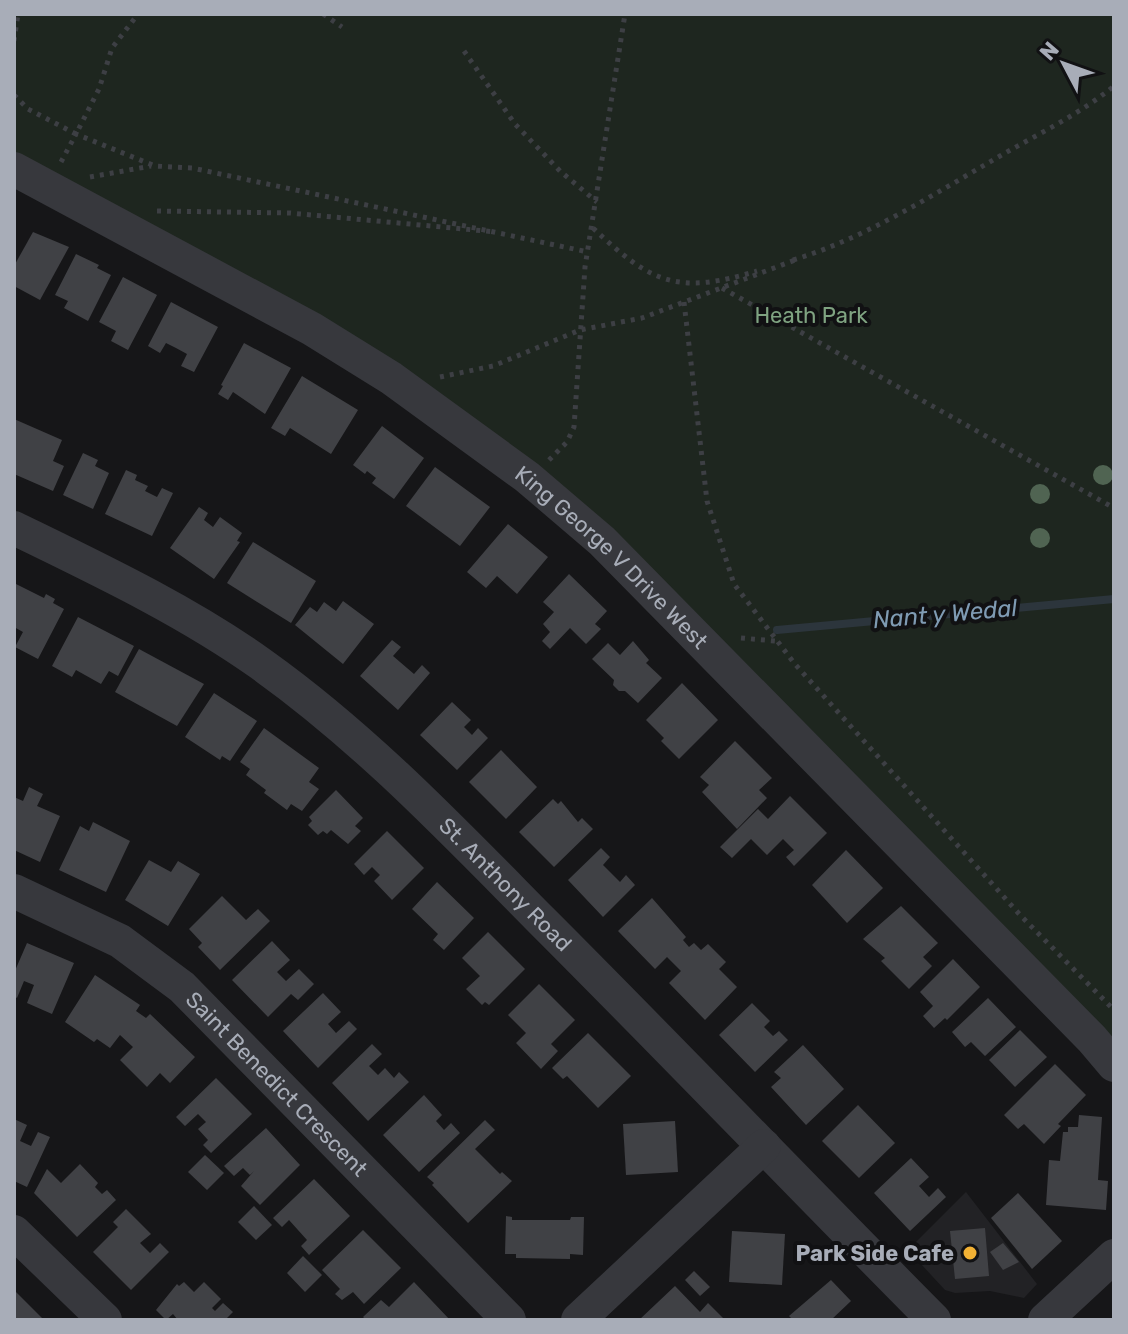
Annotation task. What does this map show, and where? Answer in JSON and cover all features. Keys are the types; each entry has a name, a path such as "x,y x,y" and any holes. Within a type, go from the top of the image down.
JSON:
{"street":[{"name":"King George V Drive West","path":"15,173 312,329 391,378 527,477 602,541 1092,1039 1114,1065"},
{"name":"St. Anthony Road","path":"14,528 224,640 260,663 345,729 475,853 934,1320"},
{"name":"Saint Benedict Crescent","path":"14,891 120,941 182,987 509,1320"},
{"path":"578,1320 764,1146"},
{"path":"14,1232 105,1320"},
{"path":"1045,1320 1114,1256"}],"path":[{"path":"14,41 18,14"},
{"path":"59,166 99,89 112,48 138,14"},
{"path":"323,14 342,27"},
{"path":"527,477 559,451 574,427 581,300 625,14"},
{"path":"464,51 515,124 560,171 597,202"},
{"path":"593,228 625,259 673,282 695,283 735,278 826,250 935,194 1071,115 1114,86"},
{"path":"14,95 28,109 76,134 155,166"},
{"path":"100,184 85,178 155,166 192,168 588,252"},
{"path":"158,217 144,211 290,213 496,232"},
{"path":"431,379 493,366 580,330 642,318 795,260"},
{"path":"722,288 1114,508"},
{"path":"684,302 707,501 734,584 794,663 1021,916 1114,1010"}],"shaded area":[{"path":"966,1192 1037,1284 1024,1298 990,1291 955,1293 945,1290 908,1250"}],"green space":[{"name":"Heath Park","path":"14,14 1114,14 1114,1050 585,516 14,162"}],"building":[{"path":"33,232 69,247 40,300 14,286 14,266"},
{"path":"76,254 99,265 97,268 111,275 88,321 64,308 68,301 55,295"},
{"path":"123,277 157,295 128,350 111,341 116,331 99,322"},
{"path":"171,302 218,327 194,372 181,366 187,354 166,343 160,353 148,346"},
{"path":"244,343 291,368 265,414 233,392 228,400 218,394"},
{"path":"302,376 358,410 331,454 290,428 285,436 271,428"},
{"path":"14,419 62,440 53,461 64,466 53,491 14,474"},
{"path":"382,426 424,458 394,499 372,483 376,478 353,465"},
{"path":"83,453 98,460 95,466 109,473 93,509 63,495"},
{"path":"435,467 490,507 460,546 406,506"},
{"path":"126,470 137,475 135,480 148,486 145,491 157,497 162,488 173,493 152,536 105,514"},
{"path":"199,507 208,513 204,520 213,527 220,517 242,533 237,541 240,542 214,579 170,548"},
{"path":"508,524 548,557 517,594 497,576 486,588 467,572"},
{"path":"253,542 316,581 291,623 227,583"},
{"path":"569,574 607,611 595,624 601,629 586,644 570,628 550,649 542,641 550,632 543,624 554,612 543,602"},
{"path":"14,583 44,598 46,594 55,599 53,603 64,609 38,659 15,647 23,632 14,627"},
{"path":"343,601 374,624 343,664 295,625 310,607 317,612 324,602 336,611"},
{"path":"78,617 134,646 118,676 109,671 101,684 76,670 72,677 52,666"},
{"path":"392,640 401,647 393,656 414,674 422,665 430,673 398,710 360,676"},
{"path":"633,641 649,660 646,663 662,678 638,703 625,691 619,691 613,685 614,680 592,659 608,643 620,655"},
{"path":"139,649 204,684 177,726 115,692"},
{"path":"682,683 718,720 679,759 646,720"},
{"path":"214,693 257,721 230,761 222,756 220,760 185,737"},
{"path":"452,702 471,720 464,727 472,735 478,728 488,738 457,770 420,735"},
{"path":"264,728 319,768 309,782 319,789 302,811 291,804 287,810 264,793 266,790 246,775 250,769 240,762"},
{"path":"735,741 772,778 759,790 767,798 737,829 702,792 709,785 700,777"},
{"path":"501,750 537,787 506,819 469,782"},
{"path":"29,787 43,794 37,806 60,816 40,862 14,850 14,797 23,801"},
{"path":"336,790 363,818 355,826 361,831 348,844 331,830 318,835 308,825 312,821 309,817"},
{"path":"790,796 827,833 794,866 786,857 794,850 783,839 767,855 751,839 732,858 720,847 758,809 768,819"},
{"path":"553,799 558,804 561,801 578,822 582,818 593,829 554,867 519,832"},
{"path":"93,822 130,841 106,892 59,870 80,826 89,831"},
{"path":"387,831 424,868 392,900 374,881 380,875 372,867 364,875 354,864"},
{"path":"601,848 610,857 603,865 620,882 626,875 635,885 603,917 568,880"},
{"path":"846,850 883,888 847,923 812,885"},
{"path":"149,860 171,872 178,861 200,874 168,926 125,900"},
{"path":"437,882 474,918 444,950 433,940 438,934 412,909"},
{"path":"222,896 246,920 258,909 270,921 220,970 198,947 202,943 189,929"},
{"path":"652,898 686,937 683,940 689,947 694,943 701,950 708,944 726,962 719,969 737,987 705,1020 669,983 681,971 667,957 655,969 618,931"},
{"path":"901,906 938,943 923,957 932,966 909,989 881,961 885,958 863,939"},
{"path":"488,932 525,969 489,1005 485,1002 482,1005 466,989 480,976 462,958"},
{"path":"272,941 290,960 277,972 286,981 299,969 314,984 298,1000 291,994 268,1017 232,980"},
{"path":"27,943 74,963 52,1014 27,1003 34,985 24,981 17,998 14,996 14,973"},
{"path":"953,959 980,987 947,1020 945,1018 934,1028 923,1016 933,1006 920,992"},
{"path":"95,975 140,1005 136,1011 146,1018 150,1014 195,1057 170,1083 160,1073 147,1087 120,1060 133,1047 120,1035 110,1048 97,1039 94,1042 65,1022"},
{"path":"539,984 575,1020 551,1044 558,1051 541,1069 516,1043 526,1033 508,1015"},
{"path":"323,993 341,1012 328,1024 336,1033 349,1021 357,1029 318,1068 283,1031"},
{"path":"988,998 1016,1027 985,1056 971,1042 965,1047 952,1032"},
{"path":"752,1003 770,1021 764,1027 773,1036 779,1031 788,1040 755,1072 719,1035"},
{"path":"1020,1030 1047,1057 1015,1087 989,1060"},
{"path":"588,1033 631,1076 598,1108 567,1076 563,1079 552,1068"},
{"path":"372,1044 382,1054 369,1066 378,1075 385,1068 394,1078 399,1072 409,1082 368,1121 332,1083"},
{"path":"803,1045 844,1089 806,1125 771,1087 781,1078 774,1072"},
{"path":"1055,1064 1086,1095 1044,1144 1024,1124 1018,1129 1004,1115"},
{"path":"216,1078 252,1114 211,1153 203,1145 208,1140 198,1129 206,1122 198,1114 185,1126 176,1117"},
{"path":"424,1095 442,1115 436,1121 444,1130 451,1123 460,1133 419,1172 383,1135"},
{"path":"858,1105 895,1143 859,1178 822,1141"},
{"path":"1079,1115 1102,1117 1098,1180 1108,1181 1106,1210 1046,1205 1049,1160 1060,1161 1063,1132 1068,1132 1068,1127 1078,1127"},
{"path":"14,1119 27,1125 20,1141 31,1146 38,1132 50,1137 27,1187 14,1181"},
{"path":"485,1120 495,1130 475,1149 500,1174 502,1172 512,1181 468,1223 427,1177"},
{"path":"675,1121 678,1172 626,1175 623,1124"},
{"path":"266,1128 300,1165 260,1205 241,1186 254,1171 250,1175 243,1168 234,1176 224,1166"},
{"path":"205,1155 224,1173 207,1190 188,1172"},
{"path":"911,1158 929,1177 919,1186 929,1197 938,1188 946,1197 910,1231 874,1193"},
{"path":"80,1164 98,1183 95,1187 102,1194 107,1190 116,1200 77,1237 34,1193 47,1169 61,1183"},
{"path":"314,1179 350,1216 309,1255 301,1246 307,1240 289,1220 282,1227 273,1218"},
{"path":"1018,1193 1062,1241 1032,1269 991,1218"},
{"path":"254,1206 272,1225 256,1240 238,1222"},
{"path":"126,1209 151,1234 140,1243 150,1253 160,1243 169,1252 131,1290 93,1252 118,1227 113,1222"},
{"path":"506,1216 512,1217 512,1220 570,1220 571,1217 584,1217 583,1255 570,1254 570,1259 516,1258 516,1254 505,1254"},
{"name":"Park Side Cafe","path":"985,1228 989,1276 955,1279 950,1231"},
{"path":"363,1230 401,1268 364,1304 353,1292 342,1300 335,1294 340,1289 322,1270"},
{"path":"732,1231 785,1234 782,1285 729,1282"},
{"path":"1003,1243 1019,1262 1003,1270 990,1252"},
{"path":"303,1256 322,1275 305,1292 287,1273"},
{"path":"694,1271 710,1287 700,1296 685,1280"},
{"path":"831,1280 851,1301 831,1320 793,1320 789,1316"},
{"path":"184,1282 194,1292 204,1282 221,1299 212,1308 215,1311 223,1303 233,1312 225,1320 178,1320 173,1314 166,1320 156,1310 177,1284 179,1286"},
{"path":"414,1282 450,1320 366,1320 363,1317 381,1300 389,1307"},
{"path":"675,1286 700,1312 708,1303 725,1320 639,1320"},
{"path":"14,1290 44,1320 14,1320"}],"waterway":[{"name":"Nant y Wedal","path":"777,630 1114,599"}],"place":[{"name":"Park Side Cafe","path":"970,1253"}]}
